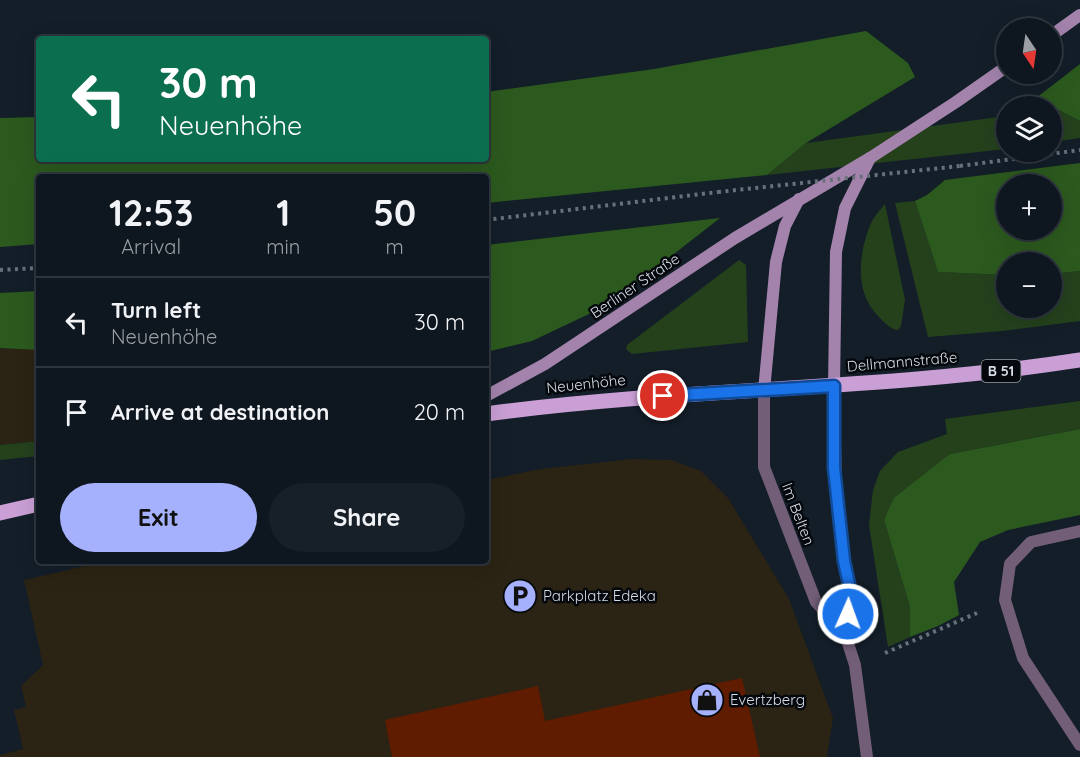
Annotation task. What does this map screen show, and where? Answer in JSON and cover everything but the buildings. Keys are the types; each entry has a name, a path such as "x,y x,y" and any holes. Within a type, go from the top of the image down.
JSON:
{"main road":[{"path":"1062,28 1080,15"},
{"name":"Berliner Straße","path":"489,394 545,364 735,238 870,158 996,74"},
{"path":"834,386 836,252 845,208 870,158"},
{"path":"765,391 776,262 785,226 800,198"},
{"name":"Dellmannstraße","path":"834,386 989,372 1080,360"},
{"name":"Neuenhöhe","path":"489,414 643,397 834,386"},
{"path":"0,513 36,505"}],"street":[{"name":"Im Belten","path":"834,386 836,489 844,561 851,593 845,634"},
{"name":"Im Belten","path":"765,391 764,467 816,602 845,634 855,665 867,757"},
{"path":"1080,531 1030,542 1010,564 1005,600 1023,658 1080,745"}],"path":[{"path":"489,220 960,166 1080,150"},
{"path":"0,270 36,268"},
{"path":"855,665 920,639 1005,600"}],"shaded area":[{"path":"0,348 36,350 36,441 0,445"},
{"path":"632,459 672,460 701,471 728,498 789,599 833,718 827,757 0,757 0,755 23,749 14,710 26,707 21,686 43,665 24,580 93,564 489,564 489,479 541,469"}],"green space":[{"path":"866,31 908,63 915,77 806,143 767,175 489,203 489,174 36,174 36,244 0,247 0,118 36,117 36,162 489,162 489,92 654,69"},
{"path":"1080,64 1080,121 1062,112 1062,96 1039,96 1054,84 1062,84 1062,78"},
{"path":"1062,111 1080,121 1080,138 1062,141"},
{"path":"996,117 996,150 767,175 806,143"},
{"path":"1080,163 1080,271 1062,273 1062,252 996,252 996,275 938,272 915,201 927,195 945,180"},
{"path":"915,201 938,272 996,275 996,318 1062,318 1062,273 1080,271 1080,321 928,337 895,203"},
{"path":"885,204 905,300 901,326 898,330 888,325 871,308 862,286 861,263 865,239 874,218"},
{"path":"720,218 610,304 532,341 489,351 489,245"},
{"path":"739,260 746,265 748,342 632,354 626,349 627,345"},
{"path":"36,291 36,350 0,348 0,293"},
{"path":"1080,401 1080,429 950,454 884,520 910,607 910,637 888,647 869,525 873,490 880,471 898,452 947,434 945,419"},
{"path":"1080,429 1080,515 1008,530 980,542 954,582 959,615 910,637 910,607 884,520 894,498 950,454"},
{"path":"36,441 36,456 0,460 0,445"}],"place":[{"name":"Parkplatz Edeka","path":"520,596"},
{"name":"Evertzberg","path":"707,700"}],"route":[{"path":"663,396 834,386 834,468 844,561 851,593 848,614"}]}
